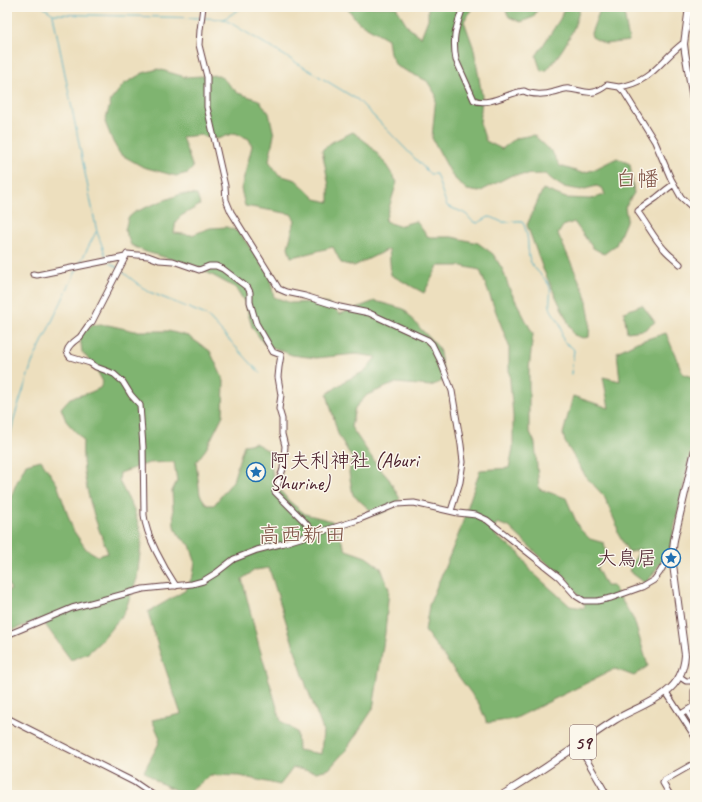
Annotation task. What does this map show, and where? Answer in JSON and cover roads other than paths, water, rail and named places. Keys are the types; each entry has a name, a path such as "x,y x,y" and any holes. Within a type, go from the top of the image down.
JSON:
{"main road":[{"path":"689,7 684,44 695,110"},
{"name":"59","path":"506,794 617,719 666,692 680,677 685,655 673,563 673,550 695,450"}],"street":[{"path":"203,7 199,45 207,77 207,107 224,180 226,200 230,212 279,289 340,307 369,313 428,340 432,344 452,391 462,445 463,462 460,482 452,511"},
{"path":"463,7 454,34 456,60 474,100 481,102 502,98 521,91 541,94 569,88 588,93 597,91 607,85 619,87 626,86 636,83 649,75 658,68 677,48 684,44"},
{"path":"619,87 624,92 655,142 681,197 695,210"},
{"path":"674,184 641,208 638,212 662,248 680,264"},
{"path":"33,274 37,275 125,257 129,254 148,256 159,260 173,261 199,270 209,266 216,266 223,269 248,288 256,323 273,352 281,355 278,377 281,395 279,409 282,419 282,434 285,446 283,469 275,492 314,533"},
{"path":"125,257 92,322 85,328 81,336 69,346 67,351 70,357 90,363 114,374 123,382 131,395 140,404 143,447 144,515 146,530 158,556 176,586"},
{"path":"7,635 72,608 142,589 192,584 203,581 234,559 257,550 355,521 397,504 414,503 476,515 487,520 559,577 576,596 584,601 597,601 611,598 642,587 654,580 673,550"},
{"path":"680,677 686,681 695,681"},
{"path":"681,714 694,706 695,690"},
{"path":"666,692 695,737"},
{"path":"687,711 695,724 689,728"},
{"path":"7,718 134,782 153,795"},
{"path":"578,745 607,795"},
{"path":"670,795 663,783 665,780 695,764"}],"waterway":[{"path":"43,7 53,14 200,18"},
{"path":"224,19 243,7"},
{"path":"53,15 97,232 107,259"},
{"path":"203,18 224,19 358,100 430,174 436,174 447,206 460,211 467,215 472,221 477,223 489,217 502,222 522,221 527,234 529,259 549,285 551,309 560,324 563,340 574,350 571,374"},
{"path":"79,265 96,232"},
{"path":"110,263 118,268"},
{"path":"7,449 15,415 32,363 77,269"},
{"path":"120,270 147,291 206,315 260,373"}],"place":[{"name":"阿夫利神社 (Aburi Shurine)","path":"256,472"},
{"name":"大鳥居","path":"671,558"}],"district":[{"name":"白幡","path":"637,178"},
{"name":"高西新田","path":"302,534"}]}
